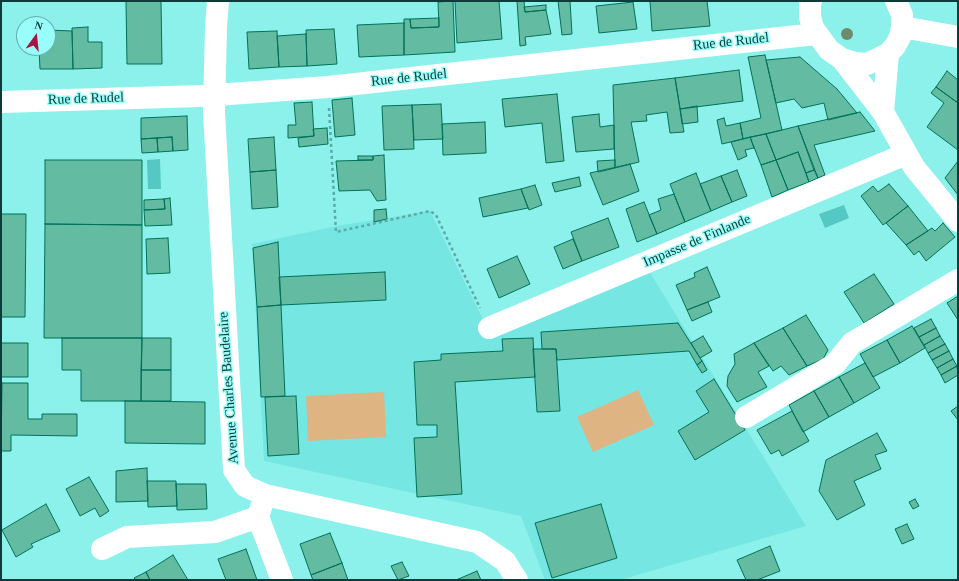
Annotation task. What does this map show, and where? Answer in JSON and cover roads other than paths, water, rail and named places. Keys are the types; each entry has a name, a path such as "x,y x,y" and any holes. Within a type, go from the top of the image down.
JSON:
{"street":[{"name":"Avenue Charles Baudelaire","path":"218,1 214,103 234,470 245,486 265,495 477,542 505,561 517,580"},
{"path":"842,59 855,63 867,64 888,54 895,46 902,27 902,15 896,1"},
{"path":"807,2 816,34 829,50 842,59 883,112 914,167 958,221"},
{"path":"902,27 958,37"},
{"name":"Rue de Rudel","path":"1,102 214,103 328,87 816,34"},
{"path":"883,112 888,54"},
{"name":"Impasse de Finlande","path":"489,328 906,154"},
{"path":"746,417 835,364 852,343 958,280"},
{"path":"265,495 258,517 282,580"},
{"path":"102,549 127,537 215,532 258,517"}]}
